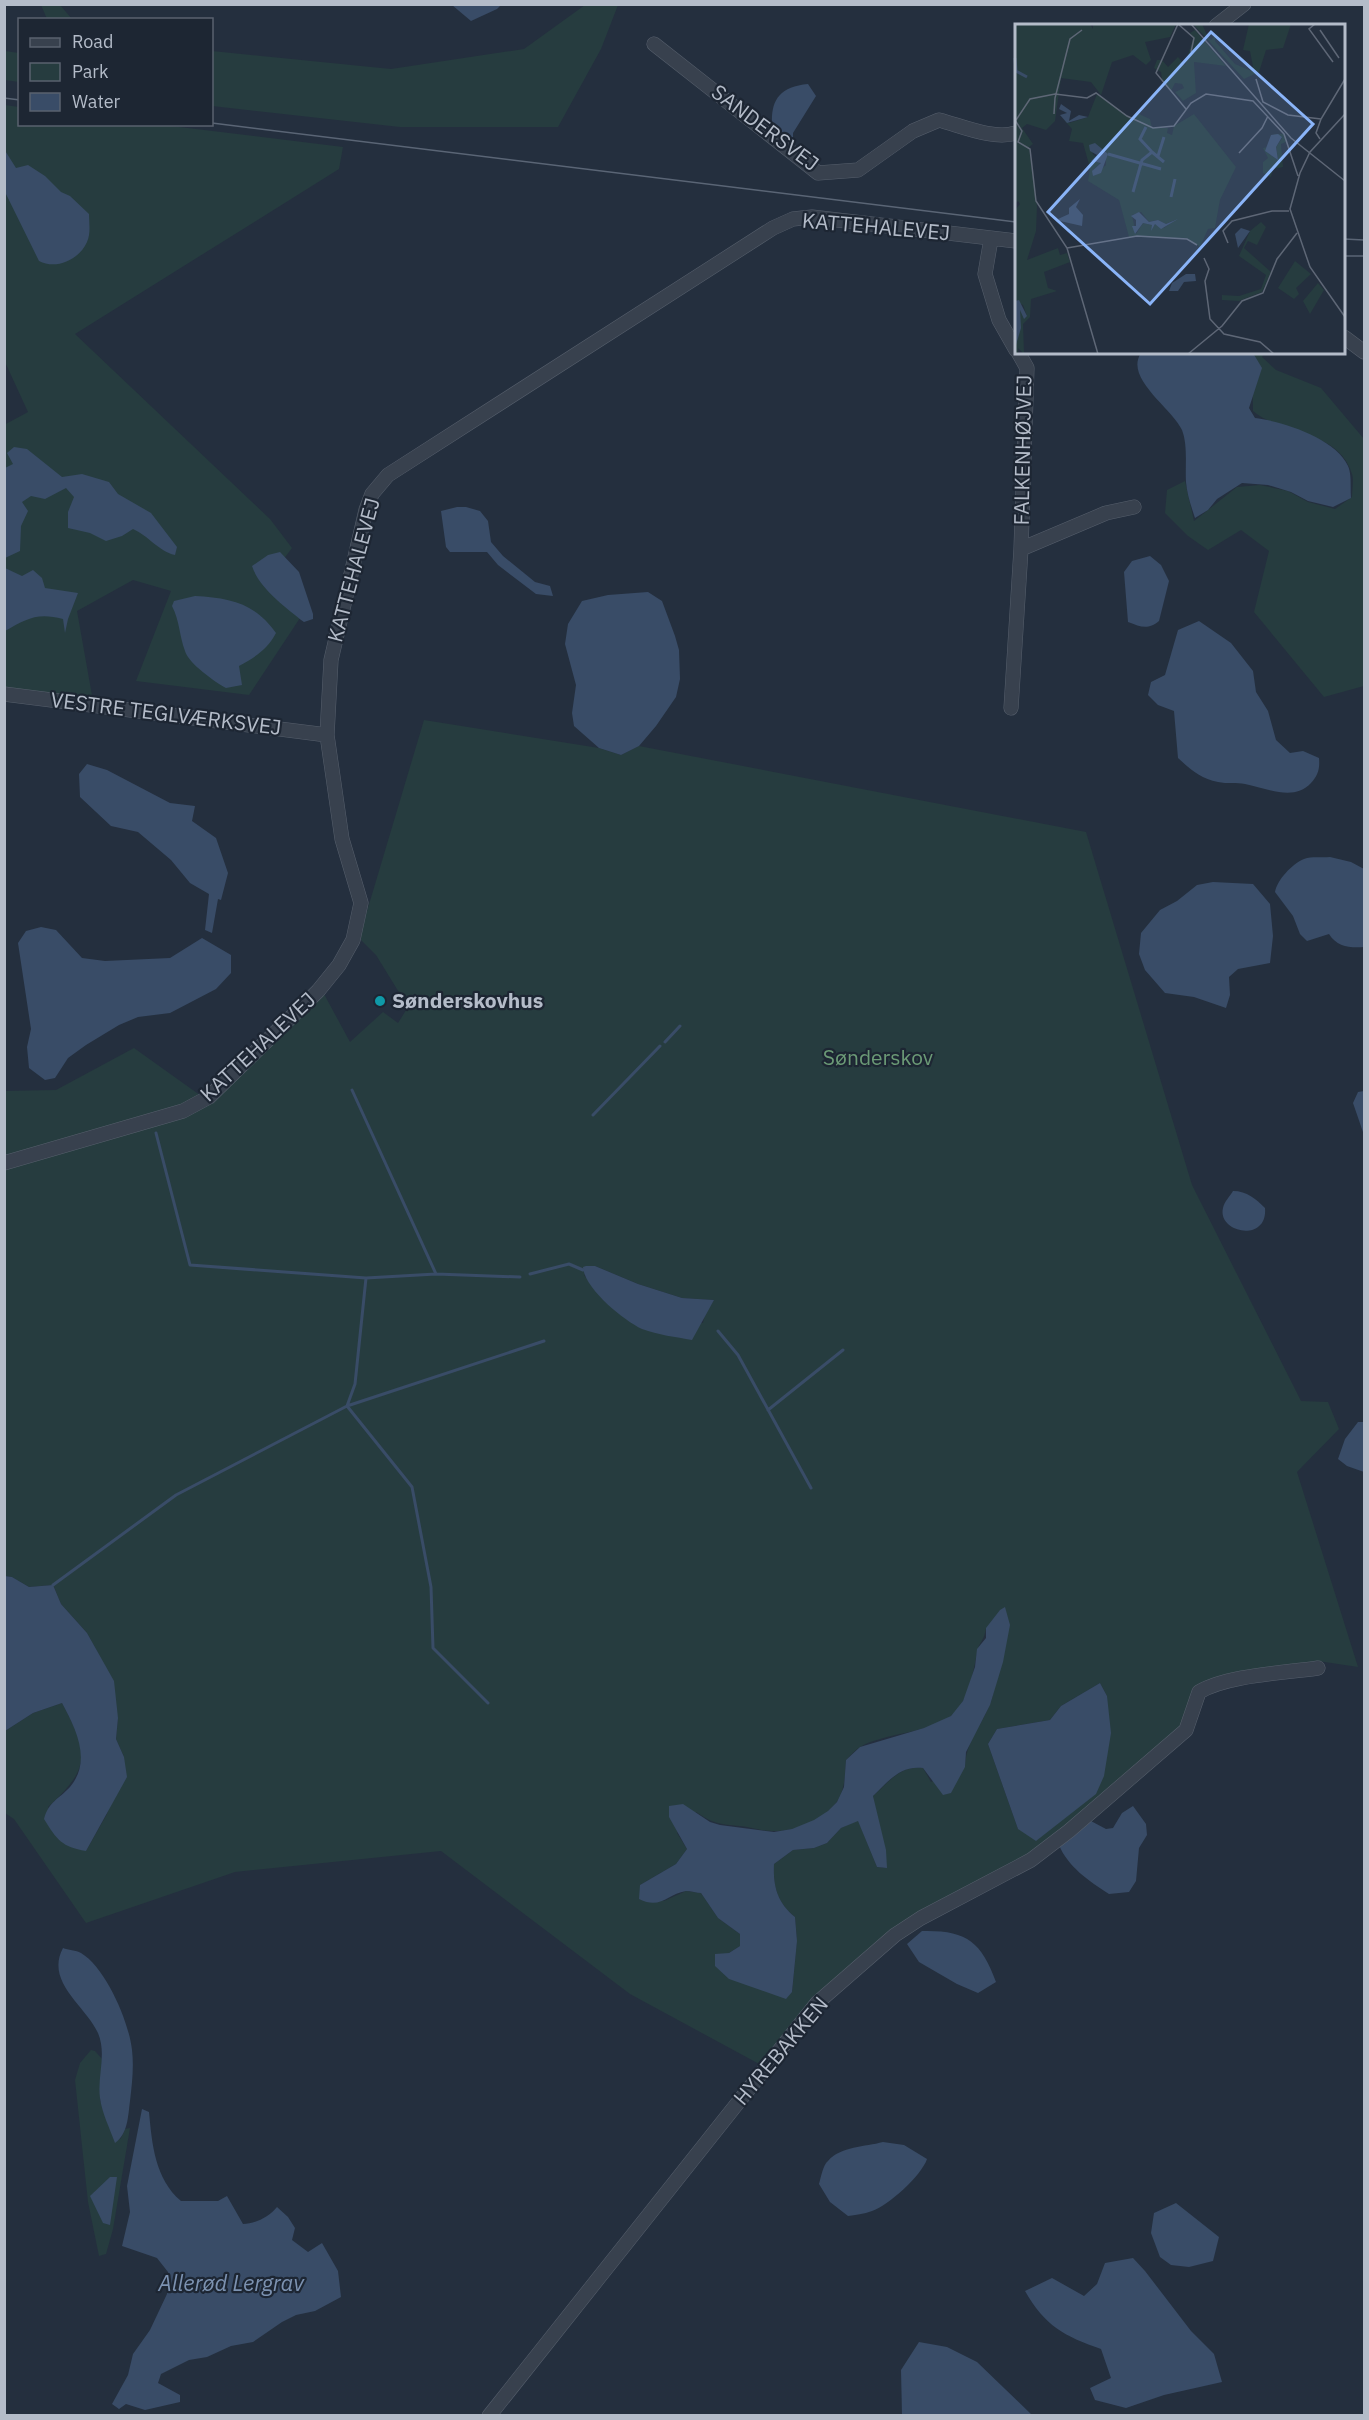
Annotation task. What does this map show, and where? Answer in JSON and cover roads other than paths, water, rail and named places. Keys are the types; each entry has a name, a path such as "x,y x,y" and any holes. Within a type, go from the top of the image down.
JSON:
{"street":[{"path":"1219,24 1244,4"},
{"name":"SANDERSVEJ","path":"654,44 818,173 858,170 914,131 939,120 976,130 1008,135 1015,133"},
{"name":"KATTEHALEVEJ","path":"4,1163 183,1111 209,1097 318,991 339,965 353,940 361,903 342,839 327,735 331,660 366,510 372,494 388,475 773,228 793,219 812,217 1015,241"},
{"name":"FALKENHØJVEJ","path":"991,239 985,274 999,320 1015,348"},
{"path":"1345,338 1365,352"},
{"name":"FALKENHØJVEJ","path":"1011,708 1021,549 1027,368 1019,354"},
{"name":"FALKENHØJVEJ","path":"1021,549 1106,513 1134,507"},
{"name":"VESTRE TEGLVÆRKSVEJ","path":"4,694 327,735"},
{"name":"HYREBAKKEN","path":"489,2415 818,2003 895,1935 921,1918 1031,1860 1069,1831 1186,1730 1199,1692 1210,1685 1318,1668"}],"water":[{"path":"452,4 501,5 471,21"},
{"path":"808,84 816,96 793,133 793,141 789,145 773,135 774,106 781,94 788,89"},
{"path":"4,149 16,168 28,165 45,176 61,192 70,196 89,214 87,242 79,254 60,264 46,264 39,261 5,192"},
{"path":"1141,354 1254,354 1262,368 1249,408 1255,418 1293,427 1332,447 1342,456 1348,466 1351,498 1333,507 1308,501 1291,492 1268,485 1242,483 1217,499 1208,510 1195,518 1189,500 1186,449 1182,430 1144,383 1137,363"},
{"path":"14,447 27,449 62,477 82,474 109,482 118,494 151,513 177,547 175,555 133,529 122,536 106,541 90,533 68,528 68,512 74,497 66,488 45,499 31,496 22,502 28,511 21,526 20,551 5,558 5,468 13,464 7,453"},
{"path":"457,507 480,511 488,521 491,542 503,556 535,582 550,586 553,596 536,594 498,565 487,552 450,552 446,547 441,511"},
{"path":"280,552 299,572 313,619 304,622 274,597 261,582 252,566 268,555"},
{"path":"1150,556 1161,565 1169,581 1159,621 1144,627 1128,622 1124,572 1132,561"},
{"path":"5,568 22,576 33,570 42,578 45,588 78,593 65,633 63,619 46,616 26,620 5,631"},
{"path":"648,592 662,601 675,636 679,650 680,679 676,697 656,726 639,746 621,755 599,748 574,726 572,713 576,685 565,644 568,624 582,601 608,595"},
{"path":"195,596 219,598 241,604 259,615 276,633 269,644 239,666 242,685 226,688 202,672 187,656 172,606 174,601"},
{"path":"1199,621 1231,643 1253,671 1256,692 1268,711 1276,740 1290,753 1303,751 1319,758 1317,774 1304,789 1288,793 1242,783 1212,781 1196,773 1178,758 1174,711 1158,705 1148,695 1151,682 1165,675 1178,630"},
{"path":"87,764 107,770 170,803 195,806 192,821 216,838 228,873 221,900 218,899 212,933 205,930 209,894 190,883 171,860 138,832 111,826 80,797 79,774"},
{"path":"1330,857 1351,862 1364,869 1364,947 1344,946 1336,942 1329,934 1307,941 1300,934 1293,916 1275,892 1282,878 1299,861"},
{"path":"1213,882 1253,884 1270,904 1273,936 1270,963 1238,969 1229,977 1230,995 1226,1008 1194,997 1165,993 1145,970 1139,954 1141,933 1160,910 1177,901 1197,885"},
{"path":"41,927 56,930 82,958 105,961 170,958 202,938 231,955 231,973 216,989 170,1013 138,1017 119,1025 68,1058 55,1078 45,1080 29,1068 27,1047 31,1029 18,943 26,931"},
{"path":"1364,1091 1364,1135 1353,1103 1358,1092"},
{"path":"1233,1191 1247,1194 1265,1208 1264,1219 1259,1226 1251,1230 1243,1230 1227,1223 1223,1217 1223,1208"},
{"path":"595,1266 638,1284 682,1298 714,1300 692,1340 654,1333 634,1325 615,1311 590,1284 583,1267"},
{"path":"1358,1422 1364,1422 1364,1472 1347,1466 1338,1459 1345,1439"},
{"path":"5,1576 12,1577 29,1587 53,1585 61,1604 87,1633 114,1681 118,1718 116,1739 124,1757 127,1777 86,1851 66,1845 44,1819 51,1804 70,1787 77,1777 80,1767 81,1756 76,1734 62,1703 33,1713 5,1731"},
{"path":"1005,1607 1010,1625 1003,1662 990,1705 966,1752 965,1767 951,1793 943,1795 923,1768 915,1768 895,1775 873,1796 886,1850 887,1868 877,1867 858,1821 841,1828 827,1843 814,1848 793,1850 774,1864 777,1893 795,1917 797,1941 792,1992 786,1999 729,1979 715,1966 715,1954 729,1953 740,1946 740,1934 718,1918 701,1893 686,1891 653,1903 639,1899 640,1885 676,1864 687,1849 669,1817 669,1806 683,1804 710,1822 720,1825 774,1832 792,1829 814,1820 837,1802 844,1787 846,1760 860,1747 924,1728 951,1716 963,1701 975,1667 977,1649 986,1638 986,1628"},
{"path":"1100,1683 1107,1696 1111,1733 1104,1776 1096,1794 1036,1841 1018,1829 988,1744 997,1729 1050,1720 1061,1706"},
{"path":"1133,1806 1146,1824 1147,1835 1139,1848 1136,1881 1129,1892 1109,1894 1074,1867 1059,1845 1089,1820 1106,1829 1113,1828 1122,1813"},
{"path":"922,1931 950,1933 970,1941 984,1957 996,1982 978,1993 957,1984 919,1962 907,1944"},
{"path":"63,1948 81,1953 99,1971 115,1997 130,2038 133,2069 128,2119 123,2135 115,2143 100,2098 101,2041 92,2023 63,1982 59,1972 59,1960"},
{"name":"Allerød Lergrav","path":"142,2109 149,2112 160,2172 172,2192 181,2201 218,2201 227,2196 243,2224 262,2219 277,2207 288,2217 295,2228 292,2240 308,2252 322,2243 338,2271 341,2297 315,2311 296,2315 282,2322 253,2342 231,2346 207,2357 189,2360 161,2374 158,2383 180,2395 180,2402 145,2410 126,2404 119,2409 112,2404 128,2375 133,2354 150,2330 167,2294 168,2272 157,2258 122,2246 130,2212 127,2186"},
{"path":"883,2142 904,2145 927,2159 924,2166 904,2189 887,2203 869,2212 848,2216 830,2202 819,2184 822,2171 826,2163 840,2152"},
{"path":"110,2177 117,2177 110,2225 103,2223 90,2196"},
{"path":"1176,2203 1219,2237 1213,2261 1189,2267 1171,2265 1160,2257 1151,2233 1154,2213"},
{"path":"1133,2258 1191,2331 1214,2354 1222,2382 1164,2395 1126,2408 1095,2400 1090,2388 1111,2378 1101,2349 1057,2328 1040,2313 1025,2291 1052,2278 1084,2296 1097,2284 1105,2263"},
{"path":"919,2342 947,2347 977,2362 1032,2415 902,2415 901,2370"}],"waterway":[{"path":"665,1042 680,1026"},
{"path":"593,1115 660,1046"},
{"path":"352,1090 436,1274"},
{"path":"156,1133 190,1265 366,1278"},
{"path":"530,1274 569,1264 583,1270"},
{"path":"488,1703 433,1648 431,1587 412,1487 347,1406 355,1384 366,1278 436,1274 520,1277"},
{"path":"718,1331 738,1355 811,1488"},
{"path":"53,1585 176,1495 347,1406 544,1341"},
{"path":"768,1410 843,1350"}],"tram line":[{"path":"4,98 18,100"},
{"path":"213,123 1015,222"},
{"path":"1345,239 1364,240"},
{"path":"1345,256 1364,256"}],"place":[{"name":"Sønderskovhus","path":"380,1001"}],"park label":[{"name":"Sønderskov","path":"878,1058"}]}
